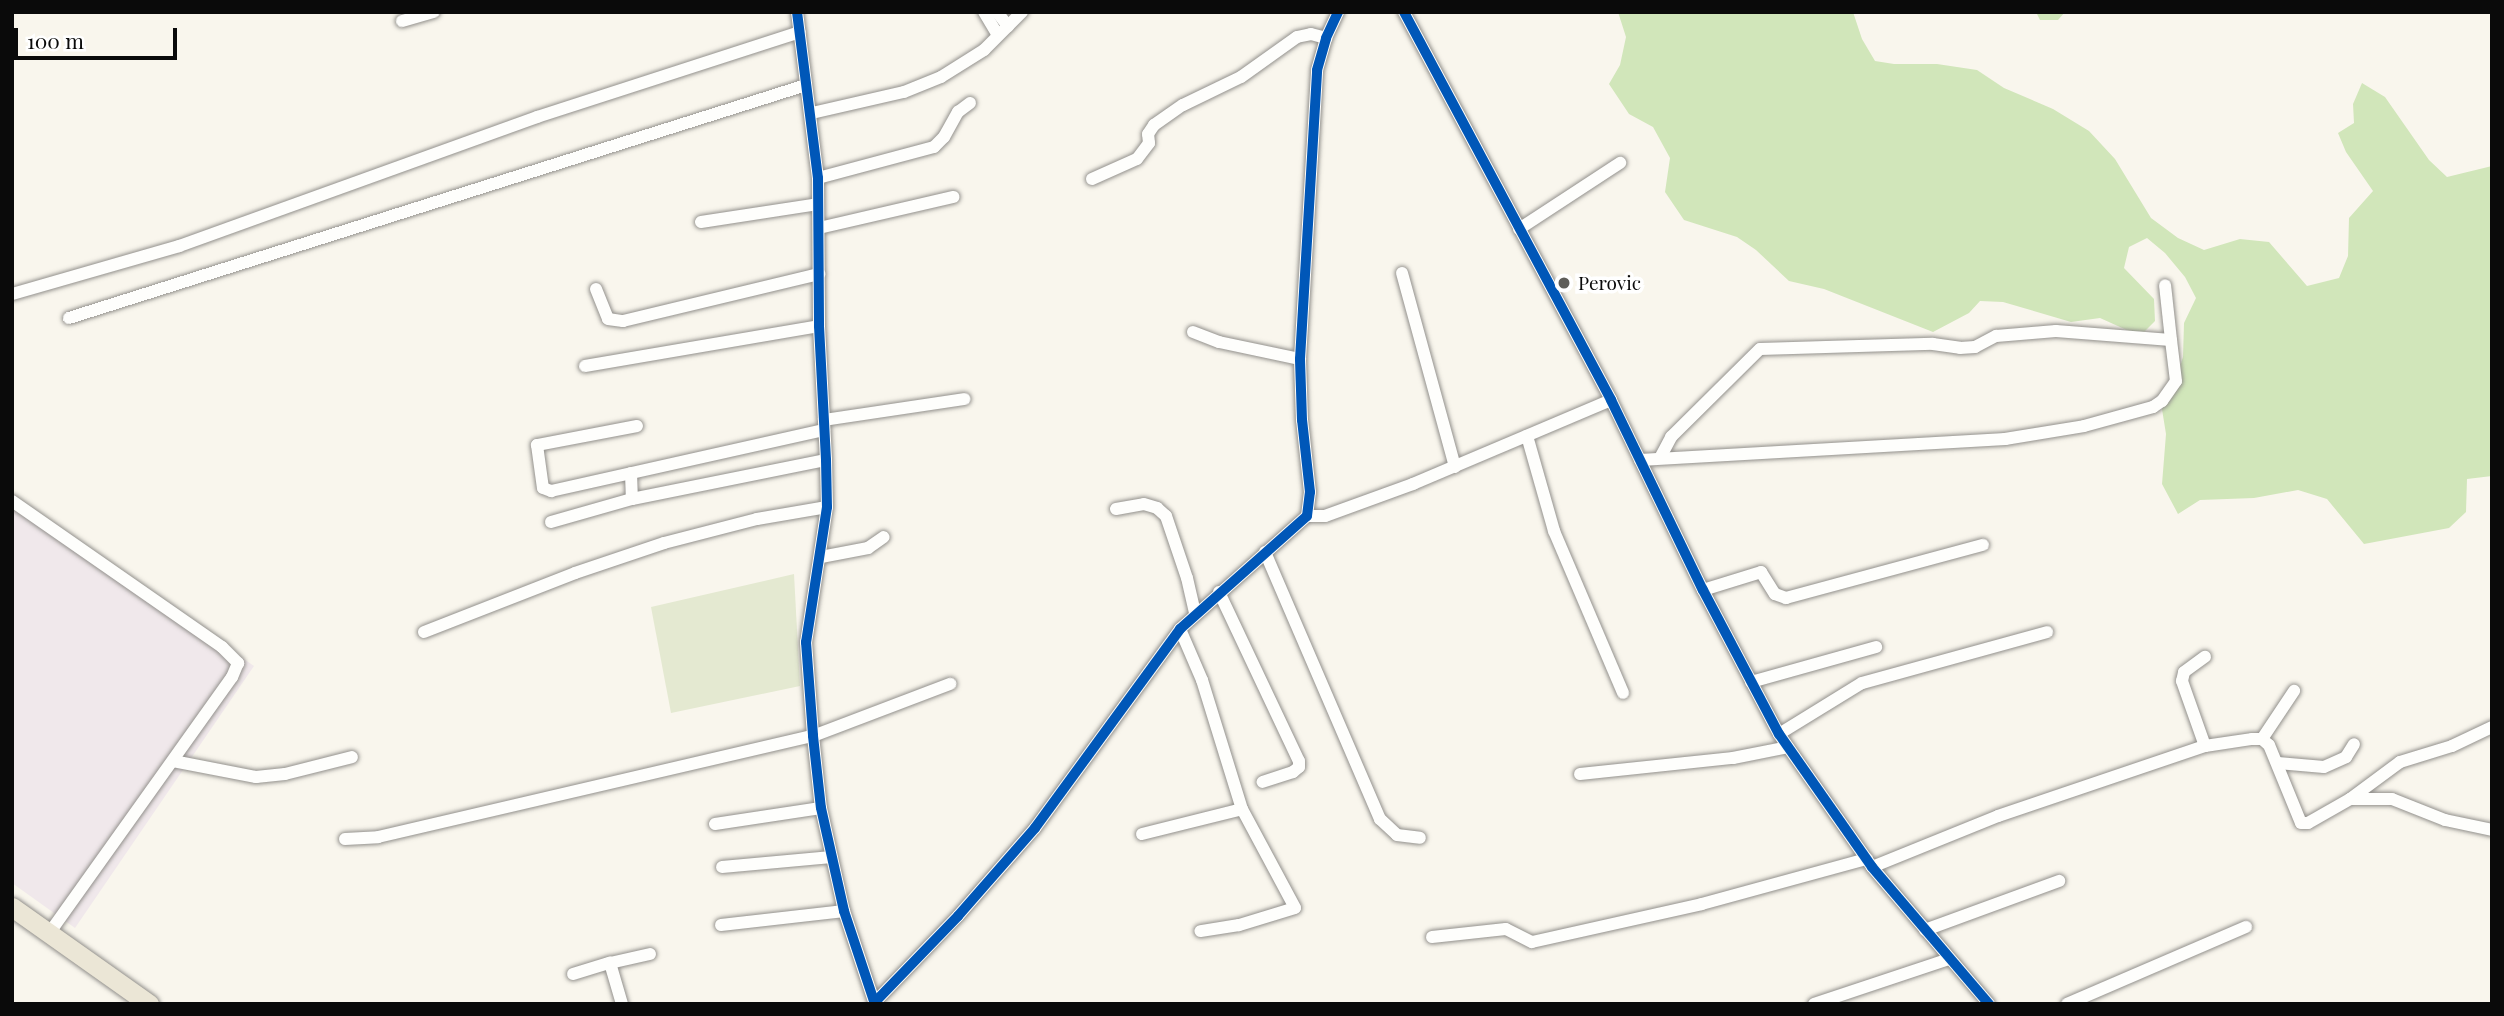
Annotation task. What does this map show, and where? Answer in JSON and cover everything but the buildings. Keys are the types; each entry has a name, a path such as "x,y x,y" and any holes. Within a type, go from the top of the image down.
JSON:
{"main road":[{"path":"12,907 149,1004"}],"street":[{"path":"402,20 434,12"},
{"path":"797,12 818,178 819,326 826,460 827,507 806,642 813,736 821,808 844,911 875,1003 958,916 1035,828 1180,629 1307,516 1325,516 1455,467 1611,400"},
{"path":"984,12 1003,31"},
{"path":"997,12 1003,31"},
{"path":"811,113 904,92 942,77 984,50 1022,12"},
{"path":"1307,516 1310,492 1302,420 1300,359 1317,70 1326,38 1338,12"},
{"path":"1404,12 1611,400 1703,590 1779,734 1869,863 1989,1004"},
{"path":"12,294 179,246 537,117 800,32"},
{"path":"1092,179 1137,159 1149,143 1148,134 1154,125 1174,110 1241,77 1297,37 1311,34 1326,38"},
{"path":"69,318 806,86"},
{"path":"818,178 934,147 944,137 958,112 970,103"},
{"path":"1519,229 1620,163"},
{"path":"818,228 953,198"},
{"path":"701,222 818,204"},
{"path":"1402,273 1455,467"},
{"path":"596,289 608,319 623,321 818,274"},
{"path":"1640,460 2005,439 2084,426 2153,407 2162,401 2176,381 2165,285"},
{"path":"585,366 819,326"},
{"path":"1660,458 1671,437 1760,349 1933,344 1960,348 1975,347 1996,336 2056,331 2171,340"},
{"path":"1193,332 1219,342 1300,359"},
{"path":"637,426 540,444 535,450 546,491 631,473 824,425 964,399"},
{"path":"1527,436 1554,531 1623,694"},
{"path":"551,522 632,499 826,460"},
{"path":"631,473 632,499"},
{"path":"12,501 237,659 237,670 50,932"},
{"path":"1116,509 1144,504 1157,508 1166,516 1187,578 1195,614"},
{"path":"424,632 575,573 664,544 757,519 827,507"},
{"path":"821,557 868,548 884,537"},
{"path":"1703,590 1761,572 1775,594 1786,598 1983,545"},
{"path":"1265,552 1380,819 1397,835 1420,838"},
{"path":"1219,592 1299,761 1293,772 1263,782"},
{"path":"1180,629 1202,680 1242,809 1295,908 1239,925 1200,931"},
{"path":"1779,734 1863,683 2048,632"},
{"path":"1751,682 1876,647"},
{"path":"2205,746 2182,681 2184,672 2206,657"},
{"path":"345,839 378,837 813,736 950,684"},
{"path":"2262,739 2294,691"},
{"path":"1432,937 1506,929 1532,942 1869,863 2205,746 2262,739 2269,745 2278,763 2301,823 2308,823 2350,799 2400,762 2452,746 2492,727"},
{"path":"2278,763 2324,767 2346,757 2354,744"},
{"path":"1580,774 1732,758 1788,747"},
{"path":"173,761 256,777 285,774 352,757"},
{"path":"2350,799 2392,799 2445,820 2492,830"},
{"path":"715,824 821,808"},
{"path":"1142,834 1242,809"},
{"path":"722,867 832,857"},
{"path":"1925,930 2059,881"},
{"path":"721,925 844,911"},
{"path":"2067,1004 2246,927"},
{"path":"573,974 650,954"},
{"path":"1814,1004 1948,959"},
{"path":"610,963 622,1004"}],"shaded area":[{"path":"12,497 254,666 75,928 12,883"}],"green space":[{"path":"1618,12 1853,12 1862,39 1875,61 1937,64 1977,70 2004,88 2053,109 2089,131 2115,159 2151,218 2178,238 2204,250 2240,239 2269,242 2307,286 2339,278 2348,256 2349,218 2373,191 2346,152 2338,133 2354,123 2353,104 2362,83 2385,97 2429,160 2447,177 2492,166 2492,476 2467,479 2466,512 2449,528 2364,544 2327,499 2298,490 2254,498 2200,500 2178,514 2162,484 2166,434 2161,403 2176,379 2183,357 2184,323 2196,298 2185,277 2165,253 2147,238 2129,247 2124,268 2154,299 2155,321 2140,336 2100,318 2071,322 2003,302 1980,301 1969,313 1933,332 1824,289 1789,281 1756,250 1737,237 1684,220 1665,192 1670,158 1653,127 1629,114 1609,84 1620,65 1626,37"},
{"path":"2036,12 2065,12 2058,20 2040,20"},
{"path":"794,574 800,686 671,713 651,607"}],"cycle path":[{"path":"797,12 818,178 819,326 826,460 827,507 806,642 813,736 821,808 844,911 875,1004"},
{"path":"875,1002 958,916 1035,828 1180,629 1307,516 1310,492 1302,420 1300,359 1317,70 1326,38 1338,12"},
{"path":"1404,12 1611,400 1703,590 1779,734 1872,867 1989,1004"}],"place":[{"name":"Perovic","path":"1564,283"}]}
